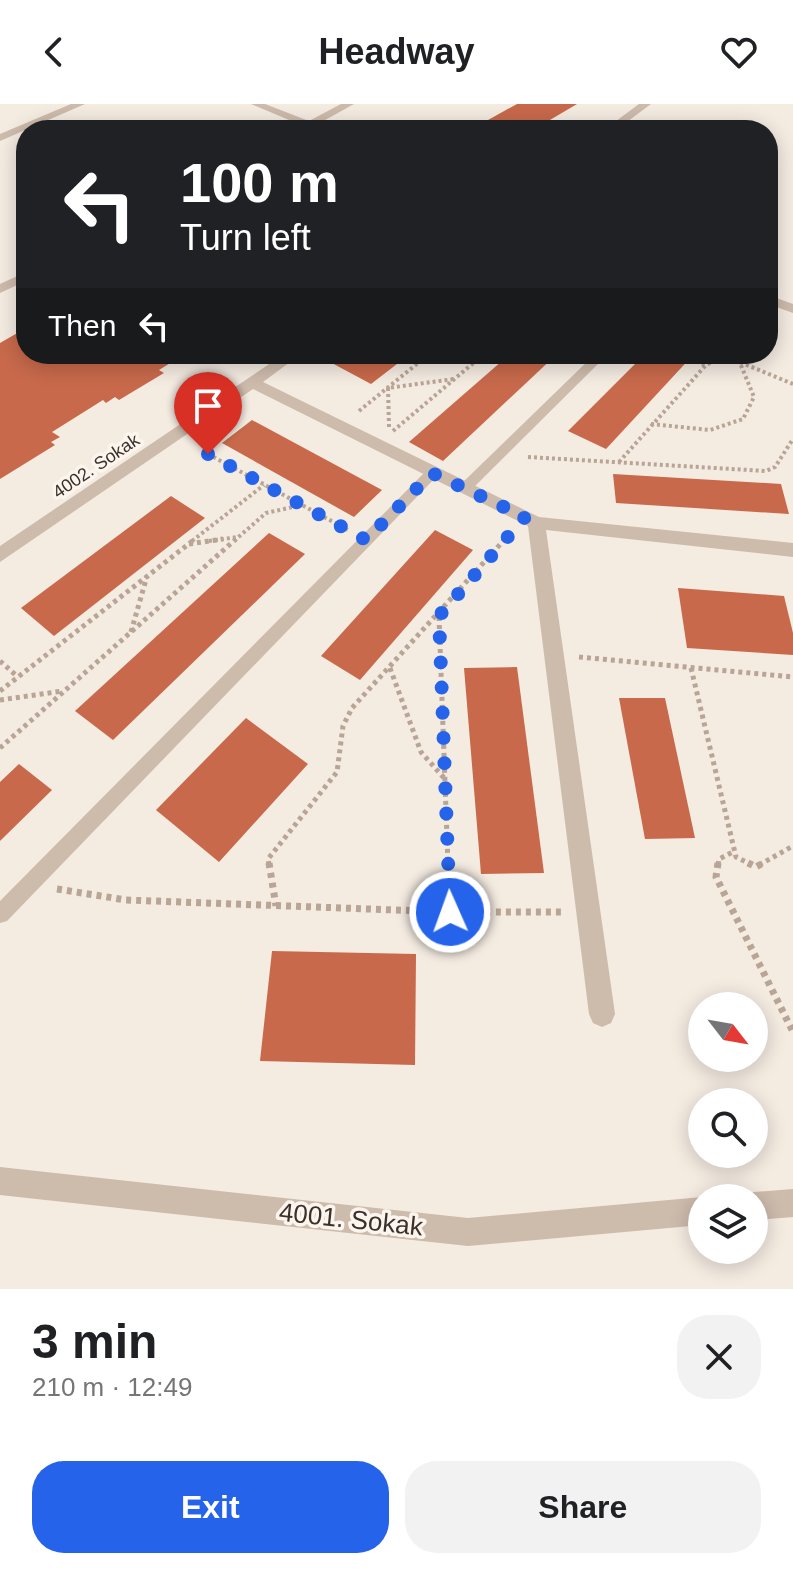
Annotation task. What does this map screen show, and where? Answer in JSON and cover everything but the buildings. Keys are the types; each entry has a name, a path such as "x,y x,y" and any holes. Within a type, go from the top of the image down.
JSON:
{"street":[{"path":"42,120 80,104"},
{"path":"256,104 289,120"},
{"path":"320,120 349,104"},
{"path":"623,120 646,104"},
{"name":"4002. Sokak","path":"0,555 280,364"},
{"path":"253,383 530,520 793,550"},
{"path":"530,520 554,654 602,1014"},
{"name":"4001. Sokak","path":"0,1181 468,1232 688,1212"},
{"path":"768,1205 793,1203"}],"lane":[{"path":"464,489 592,364"},
{"path":"0,914 432,473"}],"path":[{"path":"340,426 417,364"},
{"path":"388,388 389,434 472,364"},
{"path":"651,424 697,432 719,430 743,419 754,397 741,364"},
{"path":"745,364 793,384"},
{"path":"619,462 706,365"},
{"path":"388,388 455,379"},
{"path":"499,455 766,471 775,467 793,439"},
{"path":"208,454 366,540"},
{"path":"0,691 264,485"},
{"path":"0,748 266,513 302,505"},
{"path":"276,906 268,859 337,772 343,726 352,708 530,520"},
{"path":"187,545 239,537"},
{"path":"130,633 147,576"},
{"path":"439,616 450,912"},
{"path":"554,654 793,677"},
{"path":"0,661 18,677"},
{"path":"390,668 421,752 445,779"},
{"path":"691,668 736,857 756,867 793,846"},
{"path":"0,700 64,691"},
{"path":"735,851 719,859 716,877 793,1032"},
{"path":"29,885 126,900 450,912 588,911"}],"route":[{"path":"208,454 366,540 432,473 525,517 439,616 450,912"}]}
